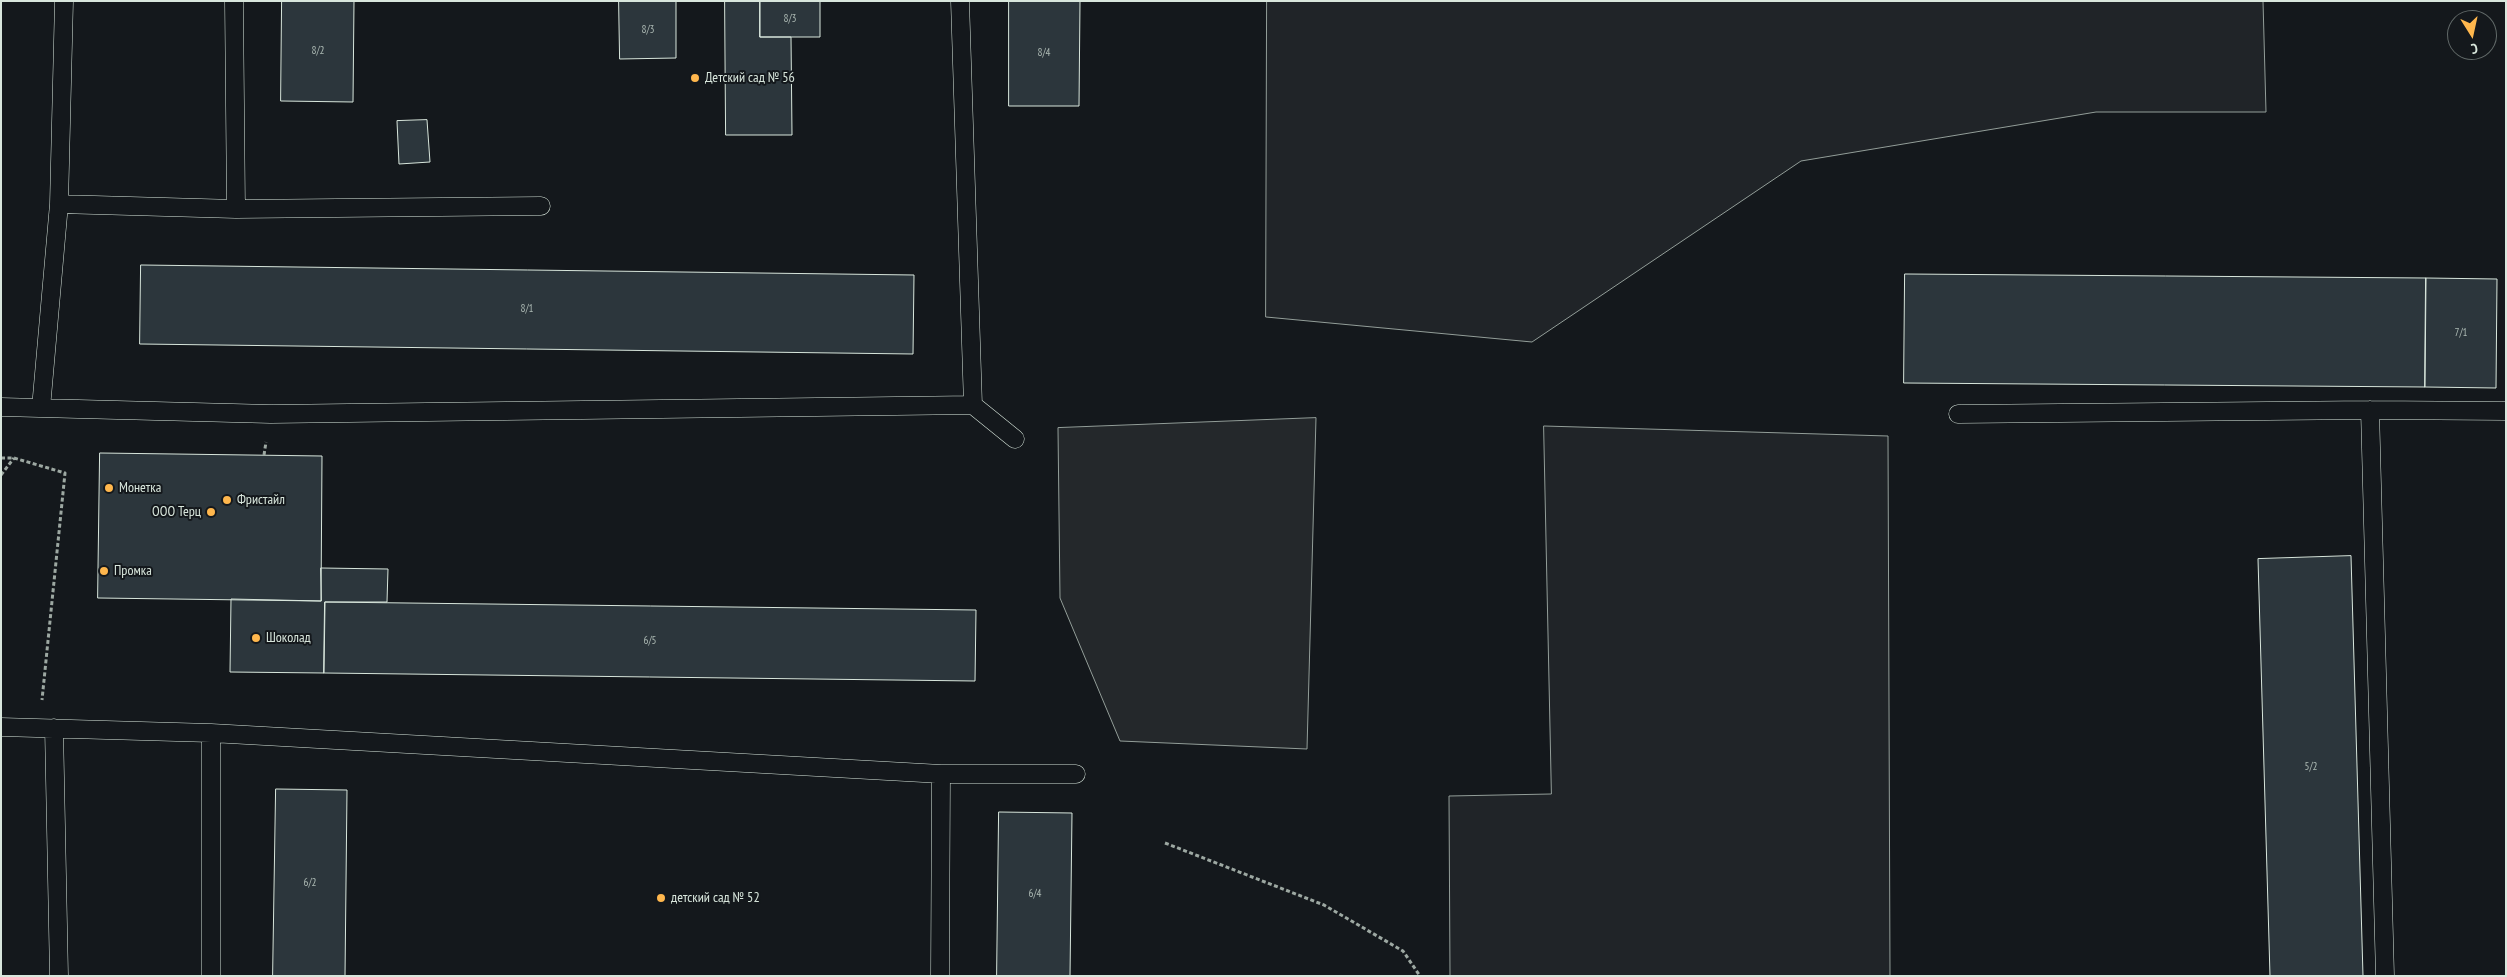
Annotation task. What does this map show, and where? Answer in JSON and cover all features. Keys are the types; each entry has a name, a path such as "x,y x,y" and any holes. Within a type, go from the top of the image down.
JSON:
{"lane":[{"path":"41,408 59,204 64,1"},
{"path":"234,1 236,209"},
{"path":"960,1 973,405"},
{"path":"59,204 236,209 541,206"},
{"path":"1,407 271,414 973,405 1015,439"},
{"path":"1958,414 2370,410 2506,411"},
{"path":"2370,410 2385,976"},
{"path":"1,727 212,733 941,774 1076,774"},
{"path":"47,727 59,976"},
{"path":"211,976 212,733"},
{"path":"940,976 941,774"}],"path":[{"path":"1,458 14,458 65,472 47,727"},
{"path":"1,475 14,458"},
{"path":"1165,843 1324,905 1403,951 1420,976"}],"shaded area":[{"path":"1267,1 2263,1 2266,112 2096,112 1801,161 1532,342 1266,317"},
{"path":"1316,418 1307,749 1120,741 1060,598 1058,428"},
{"path":"1544,426 1888,436 1890,976 1450,976 1449,796 1551,794"}],"building":[{"path":"282,1 354,1 353,102 281,101"},
{"path":"619,1 676,1 676,58 620,59"},
{"path":"725,1 760,1 760,37 791,37 792,135 726,135"},
{"path":"760,1 820,1 820,37 760,37"},
{"path":"1009,1 1080,1 1079,106 1009,106"},
{"path":"427,120 430,162 399,164 397,121"},
{"path":"141,265 914,275 913,354 140,344"},
{"path":"1905,274 2426,278 2425,387 1904,383"},
{"path":"2426,278 2497,279 2496,388 2425,387"},
{"name":"ООО Терц","path":"100,453 322,456 321,601 98,598"},
{"path":"2351,556 2363,976 2270,976 2258,559"},
{"path":"321,568 388,569 387,602 325,602 324,673 230,672 231,599 321,601"},
{"path":"325,602 976,610 975,681 324,673"},
{"path":"276,789 347,790 345,976 273,976"},
{"path":"999,812 1072,813 1070,976 997,976"}],"place":[{"name":"Детский сад № 56","path":"695,78"},
{"name":"Монетка","path":"109,488"},
{"name":"Фристайл","path":"227,500"},
{"name":"ООО Терц","path":"211,512"},
{"name":"Промка","path":"104,571"},
{"name":"Шоколад","path":"256,638"},
{"name":"детский сад № 52","path":"661,898"}]}
